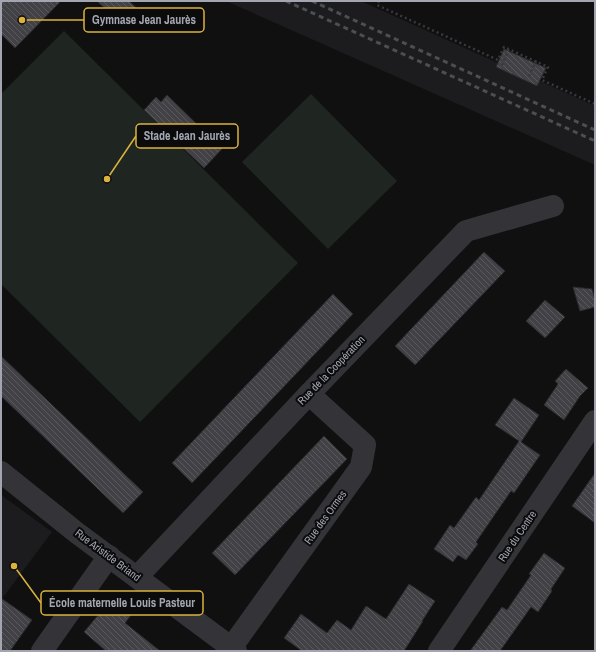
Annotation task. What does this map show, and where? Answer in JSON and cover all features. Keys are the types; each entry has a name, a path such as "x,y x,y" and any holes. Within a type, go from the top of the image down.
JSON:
{"street":[{"name":"Rue de la Coopération","path":"137,577 309,394 466,231 553,206"},
{"name":"Rue des Ormes","path":"234,649 361,467 366,445 309,394"},
{"name":"Rue du Centre","path":"439,651 595,421"},
{"name":"Rue Aristide Briand","path":"1,472 77,533 234,649"},
{"path":"42,651 109,556"}],"path":[{"path":"379,1 377,5 498,60 504,47 536,61 548,67 542,80 595,104"},
{"path":"502,65 509,49"},
{"path":"529,76 536,61"}],"shaded area":[{"path":"226,1 361,1 498,63 504,49 546,68 540,81 595,106 595,165"},
{"path":"64,31 298,263 140,422 1,284 1,94"},
{"path":"311,94 397,181 328,249 242,162"},
{"path":"1,495 52,532 1,600"}],"building":[{"path":"1,1 61,1 15,48 1,34"},
{"path":"97,1 129,1 143,14 128,30"},
{"path":"504,49 546,68 537,86 496,67"},
{"path":"167,95 222,149 204,168 144,110 156,97 161,102"},
{"path":"484,252 505,271 415,365 395,346"},
{"path":"573,287 592,289 595,307 580,311"},
{"path":"333,294 353,314 192,483 172,463"},
{"path":"545,300 565,317 545,338 526,321"},
{"path":"1,356 143,492 123,513 1,396"},
{"path":"566,369 588,388 580,396 564,420 544,405 558,384 555,381"},
{"path":"514,398 539,415 521,442 540,455 514,493 511,491 476,542 478,544 466,560 458,555 453,562 434,549 450,525 454,528 476,497 479,500 519,441 495,425"},
{"path":"324,436 347,459 235,575 212,553"},
{"path":"595,473 595,523 572,506"},
{"path":"544,553 565,568 538,612 531,607 500,651 470,651 502,607 507,610"},
{"path":"409,584 435,601 404,651 302,651 284,638 301,614 327,633 337,620 351,630 366,606 386,619"},
{"path":"115,595 134,611 125,623 160,651 106,651 84,632"},
{"path":"1,598 32,620 10,651 1,651"}],"railway":[{"path":"286,1 595,141"},
{"path":"312,1 595,130"}],"place":[{"name":"Gymnase Jean Jaurès","path":"22,20"},
{"name":"Stade Jean Jaurès","path":"107,179"},
{"name":"École maternelle Louis Pasteur","path":"14,566"}]}
